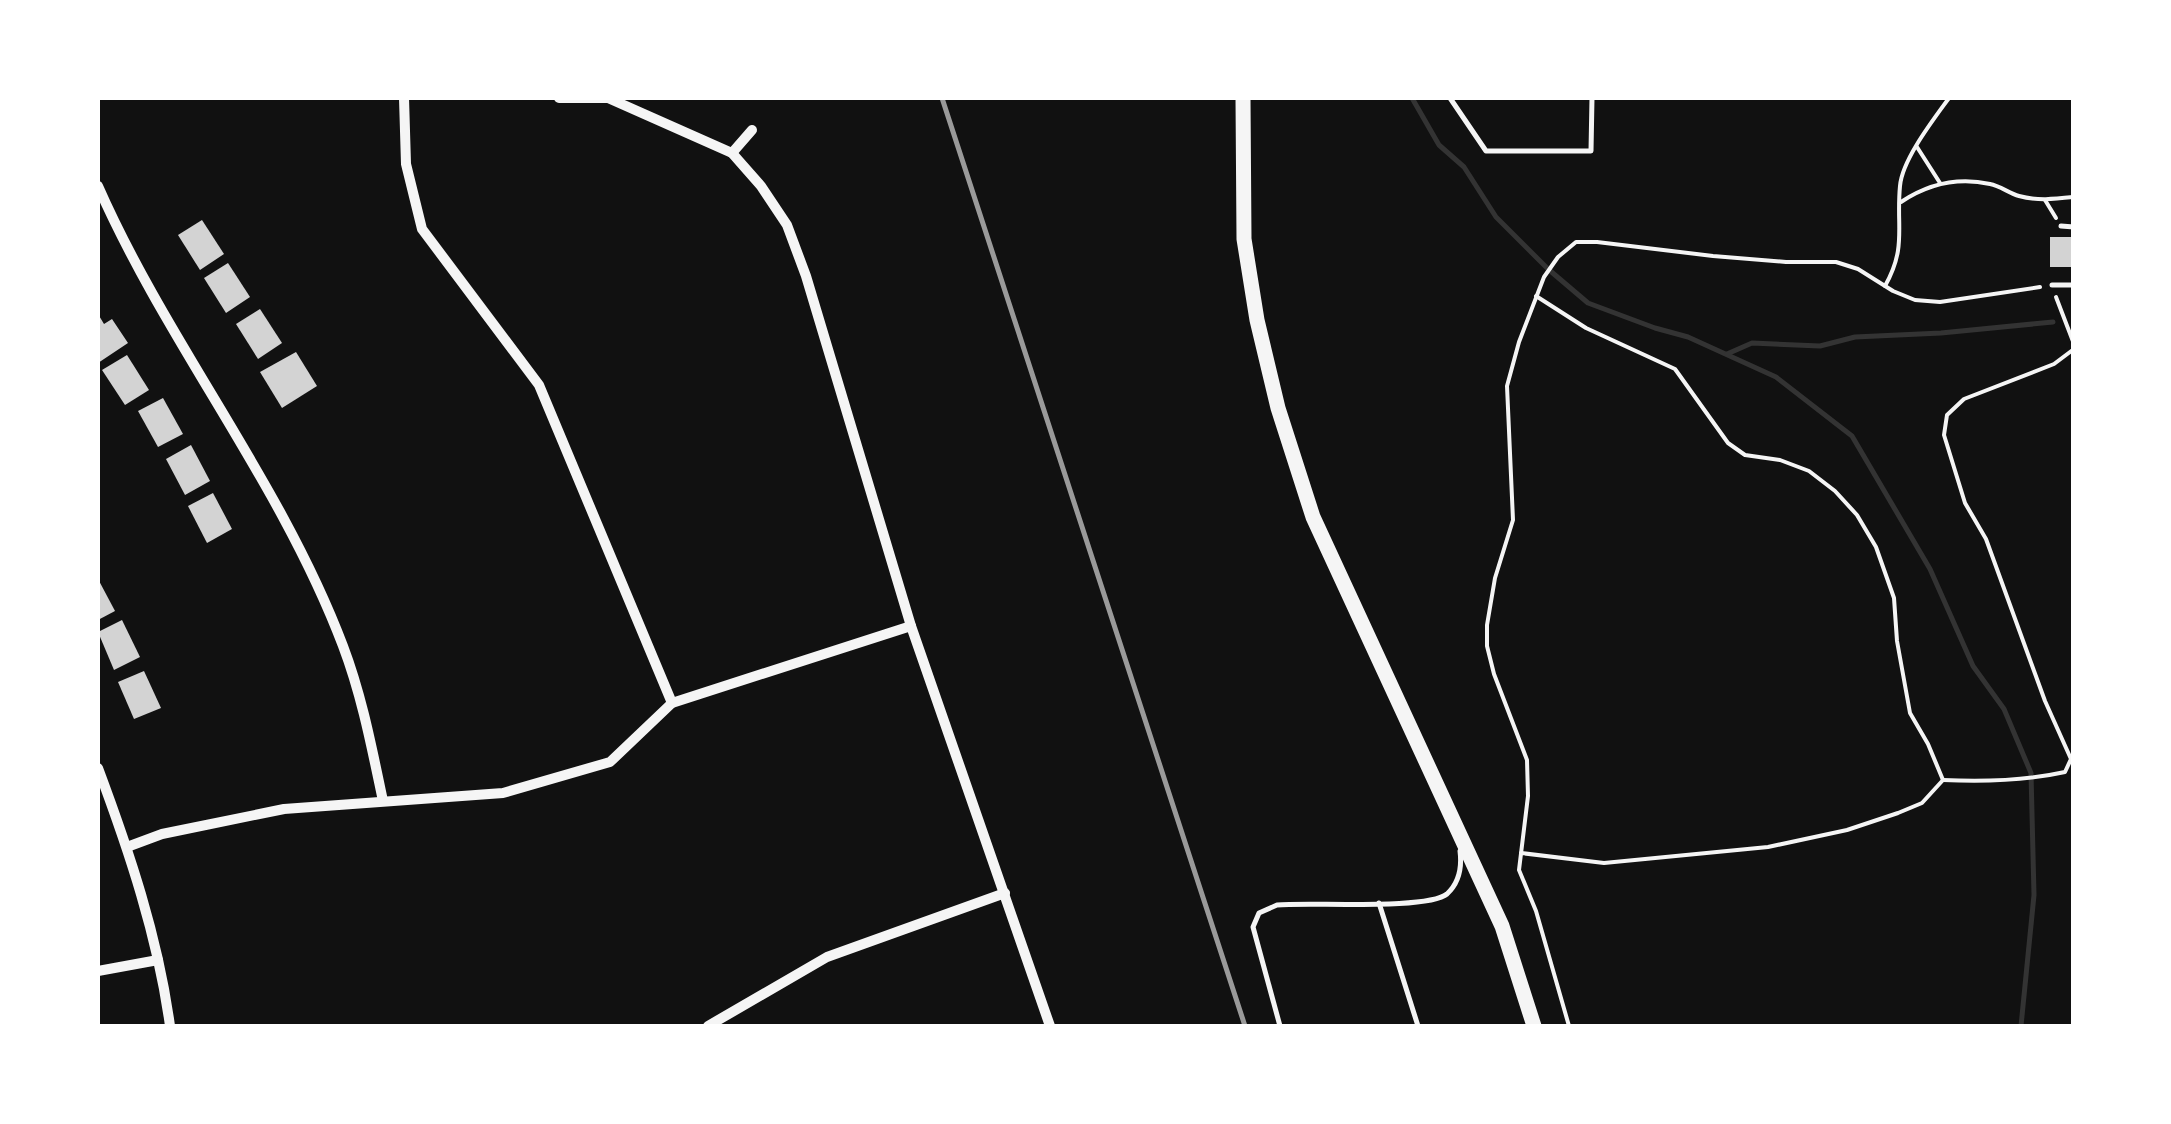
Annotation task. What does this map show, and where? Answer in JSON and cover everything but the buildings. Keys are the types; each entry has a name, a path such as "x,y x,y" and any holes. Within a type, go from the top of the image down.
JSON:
{"main road":[{"path":"1243,98 1244,239 1257,320 1278,408 1313,517 1502,926 1534,1026"}],"street":[{"path":"404,98 406,164 422,229 538,385 672,704"},
{"path":"559,98 608,98 732,153 761,186 787,225 806,276 911,626 1050,1026"},
{"path":"732,153 752,130"},
{"path":"98,186 121,238 237,434 320,594 360,697 383,801"},
{"path":"127,847 162,834 234,817 503,793 610,762 672,704 911,626"},
{"path":"98,768 127,847 158,960 170,1026"},
{"path":"708,1026 826,957 1005,893"},
{"path":"98,971 158,960"}],"lane":[{"path":"1452,100 1486,151 1591,151 1592,100"},
{"path":"2060,226 2074,227"},
{"path":"2052,285 2074,285"},
{"path":"1280,1026 1253,927 1259,913 1277,905 1421,903 1444,896 1458,880 1458,831"},
{"path":"1379,903 1418,1026"}],"path":[{"path":"1885,286 1898,262 1900,184 1917,147 1949,98"},
{"path":"1917,147 1940,183"},
{"path":"1900,203 1940,183 1992,184 2020,196 2045,200 2074,197"},
{"path":"2045,200 2060,226"},
{"path":"1568,1026 1536,911 1519,870 1528,796 1527,760 1494,674 1487,625 1513,520 1507,386 1544,277 1576,242 1786,262 1836,262 1858,269 1915,300 1940,302 2052,285 2074,346 2054,364 1964,399 1947,415 1944,434 1965,503 1986,539 2044,702 2072,759 2065,772 2044,777 1942,780"},
{"path":"1536,296 1586,328 1675,369 1728,443 1745,455 1780,460 1808,471 1835,491 1857,515 1876,547 1894,598 1896,640 1910,713 1942,780"},
{"path":"1519,853 1604,862 1768,847 1846,830 1922,804 1942,780"}],"waterway":[{"path":"1412,98 1439,145 1464,167 1496,217 1588,303 1688,337 1776,377 1852,436 1930,569 1973,666 2004,709 2031,773 2034,895 2021,1026"},
{"path":"1727,354 1752,343 1820,346 1855,337 2053,322"}],"railway":[{"path":"942,98 1245,1026"}]}
